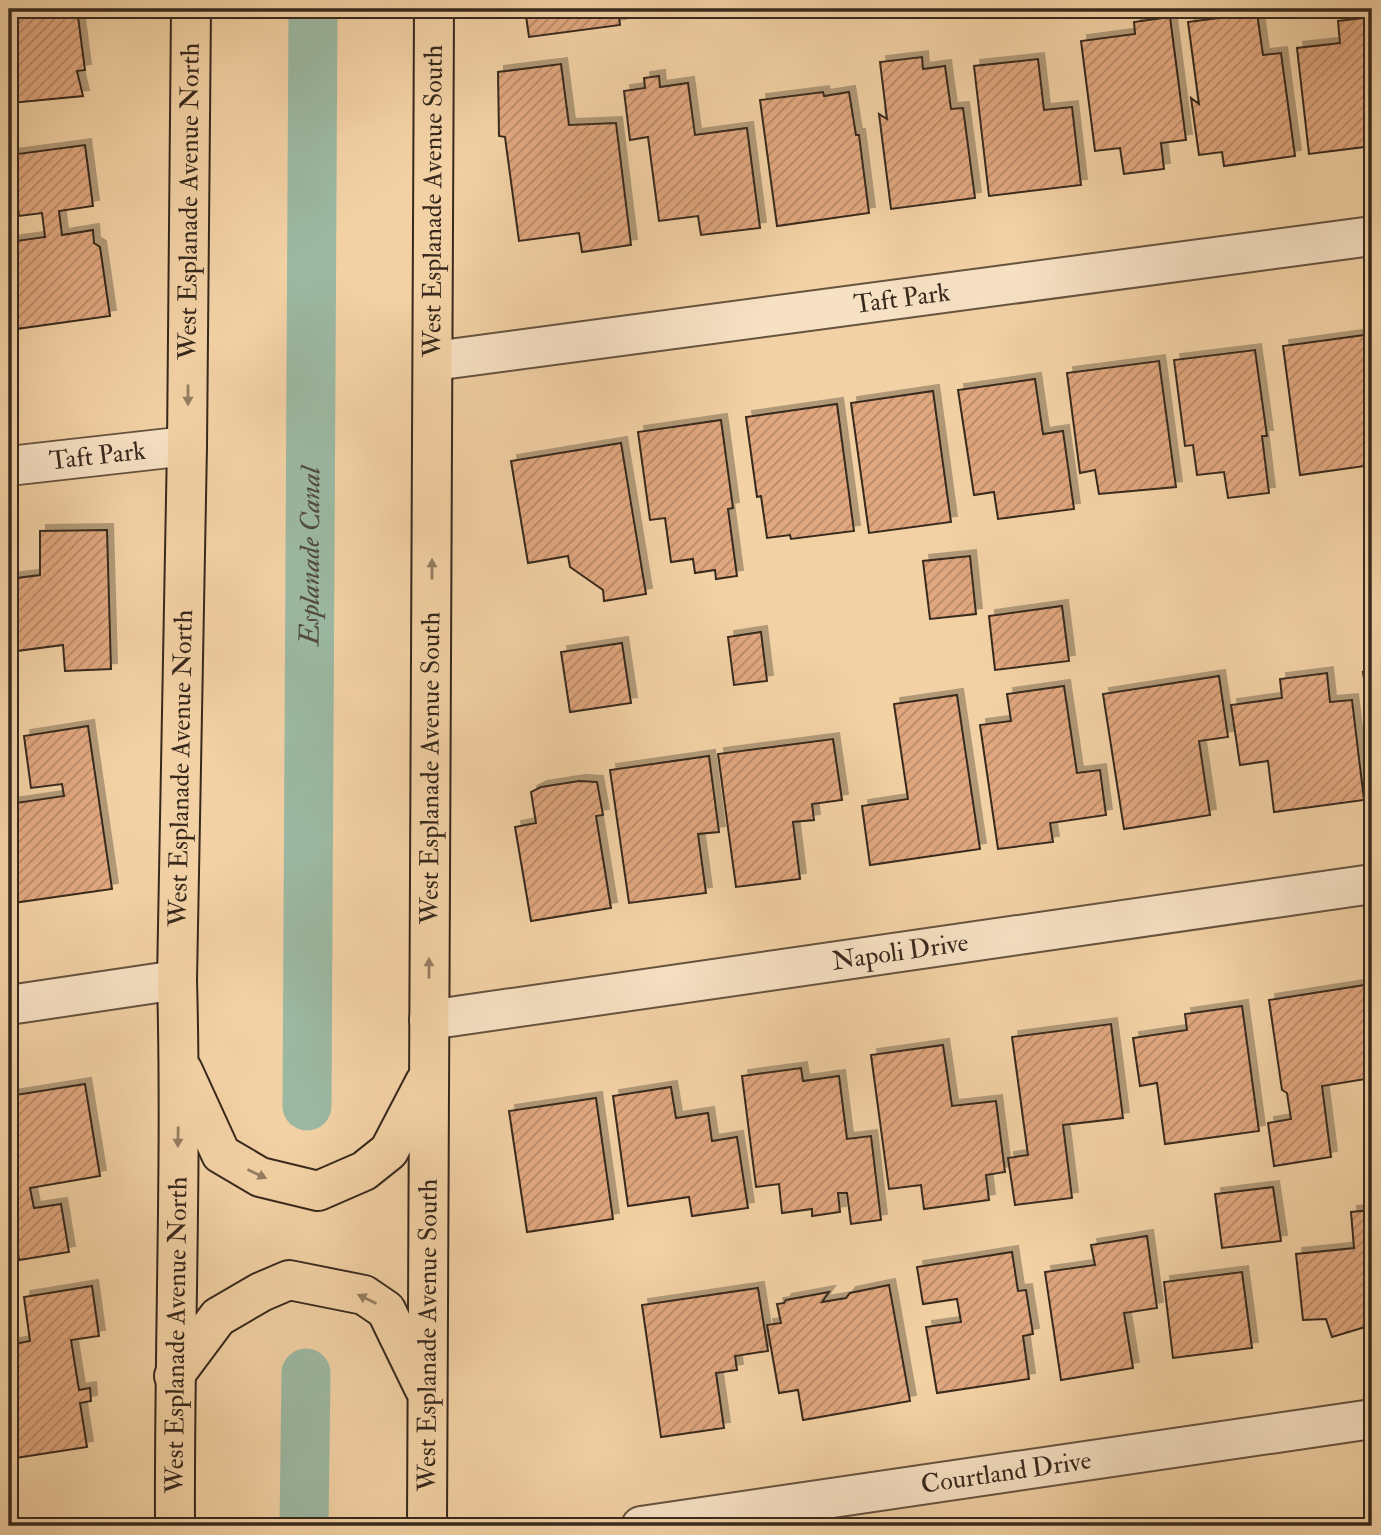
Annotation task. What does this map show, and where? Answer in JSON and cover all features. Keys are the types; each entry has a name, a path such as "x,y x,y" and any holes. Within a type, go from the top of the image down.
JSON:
{"main road":[{"name":"West Esplanade Avenue North","path":"176,1526 174,1377 179,1063 177,981 187,446 191,9"},
{"name":"West Esplanade Avenue South","path":"427,1526 434,9"},
{"path":"179,1063 221,1154 260,1177 318,1191 364,1171 389,1151 428,1077"},
{"path":"174,1377 218,1317 289,1280 364,1296 386,1310 428,1396"}],"street":[{"name":"Taft Park","path":"434,361 1372,236"},
{"name":"Taft Park","path":"9,466 187,446"},
{"name":"Napoli Drive","path":"429,1020 1372,884"},
{"path":"9,1005 177,981"},
{"name":"Courtland Drive","path":"640,1526 1372,1419"}],"building":[{"path":"9,9 77,9 85,70 77,71 83,96 11,103"},
{"path":"525,9 618,9 620,25 529,37"},
{"path":"1257,13 1263,55 1281,53 1295,156 1224,166 1222,152 1199,155 1191,98 1199,104 1188,22"},
{"path":"1170,17 1186,140 1161,143 1164,169 1124,174 1120,148 1095,151 1081,41 1135,34 1134,22"},
{"path":"1372,17 1372,146 1309,154 1297,48 1340,43 1338,21"},
{"path":"922,57 923,69 945,66 951,109 963,108 975,198 891,209 879,114 887,119 880,62"},
{"path":"1038,59 1044,110 1072,107 1081,185 989,196 974,66"},
{"path":"561,64 569,125 616,123 631,245 582,252 579,233 519,241 505,137 499,136 498,72"},
{"path":"659,76 660,87 688,83 695,135 747,128 760,228 701,235 698,216 659,221 648,137 630,140 624,91 645,88 644,78"},
{"path":"823,92 824,96 849,92 856,135 859,135 869,213 777,226 760,100"},
{"path":"85,145 93,206 59,211 62,235 93,230 94,243 100,247 110,316 9,330 9,242 45,237 42,213 19,216 10,155"},
{"path":"1372,334 1372,465 1300,475 1283,346"},
{"path":"1255,350 1267,436 1262,436 1269,493 1228,498 1224,472 1197,475 1193,445 1185,446 1174,360"},
{"path":"1159,361 1176,487 1099,494 1095,470 1080,473 1067,373"},
{"path":"1035,379 1043,434 1063,431 1074,509 998,519 994,492 974,495 958,390"},
{"path":"933,391 951,522 869,533 851,403"},
{"path":"837,404 854,531 791,539 790,535 767,538 761,496 757,497 746,417"},
{"path":"721,420 733,508 728,509 737,576 716,579 715,570 695,573 693,559 671,562 665,518 650,520 638,432"},
{"path":"621,443 646,594 604,601 603,590 570,567 568,556 528,563 511,461"},
{"path":"107,530 111,669 65,671 63,645 9,652 9,579 40,575 40,531"},
{"path":"970,556 976,614 930,619 923,561"},
{"path":"1062,606 1069,661 995,670 989,616"},
{"path":"761,632 767,681 734,685 728,637"},
{"path":"622,643 631,703 570,712 561,652"},
{"path":"1372,671 1372,734 1363,672"},
{"path":"1327,673 1330,702 1352,700 1364,800 1274,812 1268,761 1240,765 1231,705 1282,698 1280,679"},
{"path":"1219,676 1228,737 1199,741 1210,815 1124,829 1103,694"},
{"path":"1064,686 1077,773 1100,770 1106,815 1050,823 1053,842 998,849 980,725 1011,721 1007,694"},
{"path":"957,695 980,849 870,865 862,806 908,799 894,704"},
{"path":"88,726 112,889 13,903 9,872 9,804 64,796 62,784 31,788 24,736"},
{"path":"833,739 842,800 812,804 814,820 793,822 800,879 736,887 718,754"},
{"path":"709,756 719,832 698,834 706,893 629,903 610,770"},
{"path":"579,781 597,782 603,815 596,816 611,908 531,921 515,827 536,823 531,792 541,787"},
{"path":"1371,984 1372,1078 1322,1086 1331,1157 1274,1166 1268,1123 1291,1119 1287,1093 1282,1090 1269,1000"},
{"path":"1242,1006 1259,1131 1165,1144 1157,1083 1140,1086 1133,1038 1187,1030 1185,1014"},
{"path":"1111,1024 1123,1118 1063,1125 1072,1198 1015,1205 1008,1158 1028,1155 1012,1037"},
{"path":"943,1045 952,1106 996,1101 1005,1172 986,1175 989,1200 924,1209 921,1185 889,1189 871,1055"},
{"path":"801,1068 803,1081 839,1076 847,1139 871,1136 881,1220 851,1224 847,1193 838,1193 840,1212 812,1216 812,1209 782,1213 779,1184 756,1187 742,1076"},
{"path":"85,1084 100,1176 30,1188 34,1208 61,1204 69,1252 19,1260 9,1194 9,1096"},
{"path":"671,1087 676,1118 708,1113 712,1141 737,1137 748,1208 692,1216 689,1197 628,1206 613,1096"},
{"path":"596,1098 613,1219 527,1232 509,1111"},
{"path":"1273,1187 1281,1241 1222,1248 1215,1194"},
{"path":"1372,1210 1372,1325 1332,1337 1326,1319 1303,1320 1296,1254 1354,1248 1351,1212"},
{"path":"1147,1236 1157,1308 1124,1313 1133,1368 1061,1380 1045,1272 1095,1265 1091,1245"},
{"path":"1012,1252 1018,1291 1026,1290 1033,1334 1023,1336 1029,1379 937,1393 926,1327 961,1322 957,1299 923,1304 917,1267"},
{"path":"1242,1272 1252,1348 1173,1358 1164,1282"},
{"path":"889,1285 910,1401 803,1420 798,1390 779,1393 767,1325 781,1323 777,1304 829,1292 822,1302 846,1298 850,1293"},
{"path":"92,1286 99,1336 71,1340 79,1390 90,1388 91,1401 80,1403 87,1447 9,1459 9,1345 30,1341 24,1297"},
{"path":"758,1288 768,1351 735,1356 737,1370 716,1373 724,1428 661,1437 642,1305"}],"waterway":[{"name":"Esplanade Canal","path":"307,1106 313,9"},
{"name":"Esplanade Canal","path":"304,1526 306,1373"}]}
